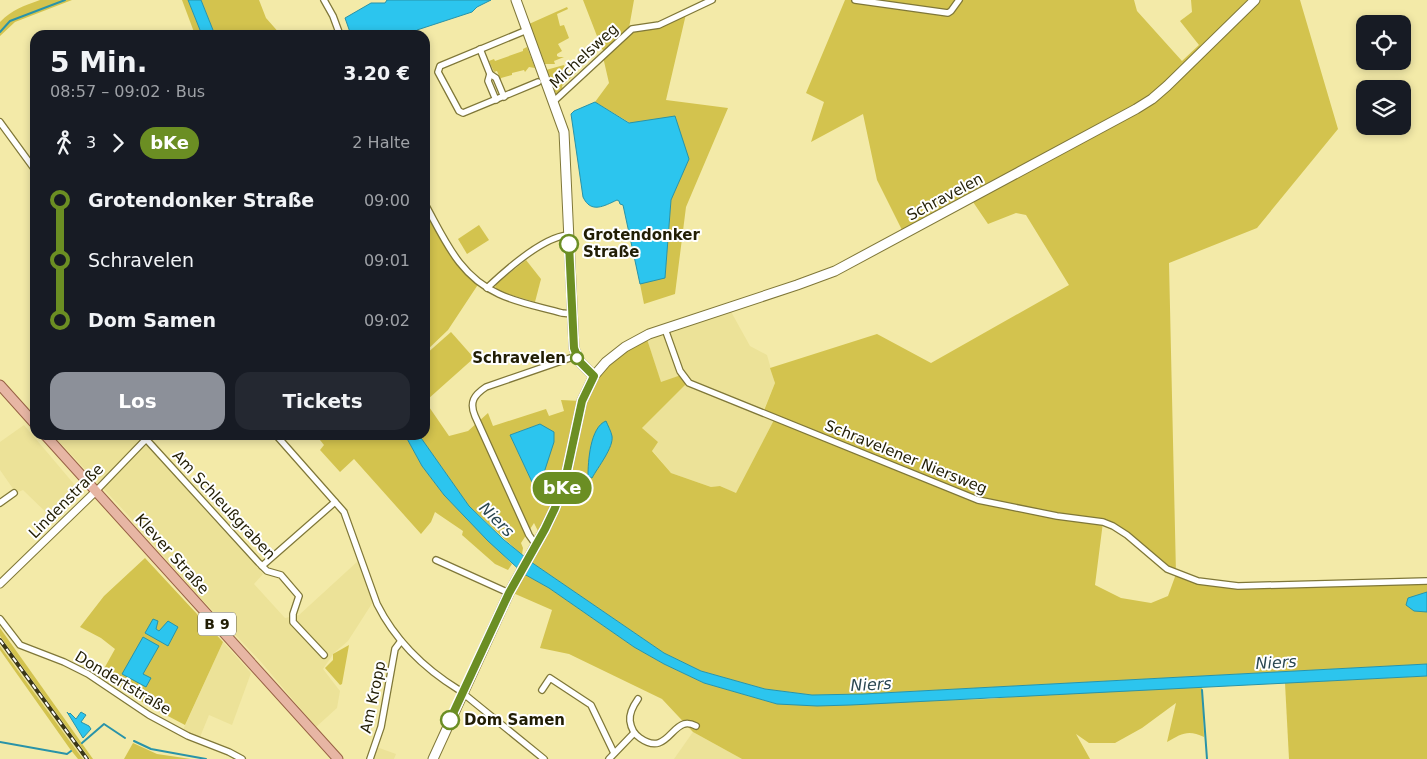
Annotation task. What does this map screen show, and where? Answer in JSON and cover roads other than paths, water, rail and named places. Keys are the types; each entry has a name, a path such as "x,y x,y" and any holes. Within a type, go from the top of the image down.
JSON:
{"main road":[{"path":"516,0 564,132 574,348 576,356 582,365 594,376"},
{"name":"Schravelen","path":"433,759 462,692 509,593 545,529 561,493 582,401 594,376 606,362 626,347 649,334 835,271 1136,109 1152,99 1167,86 1255,0"},
{"path":"0,385 30,418"},
{"name":"Klever Straße","path":"50,440 338,759"}],"street":[{"path":"324,0 338,30"},
{"name":"Michelsweg","path":"553,102 632,29 659,25 712,0"},
{"path":"855,0 948,13 959,0"},
{"path":"527,30 440,66 438,72 461,112 465,113 538,82"},
{"path":"480,49 490,74 496,78 504,97"},
{"path":"490,74 488,81 496,100"},
{"path":"0,122 30,163"},
{"path":"430,213 455,259 469,275 487,288 500,295 562,313 572,314"},
{"path":"487,288 503,273 534,250 556,238 568,235"},
{"name":"Schravelener Niersweg","path":"664,329 680,371 690,383 978,500 1057,516 1103,522 1114,526 1167,569 1176,574 1207,583 1238,586 1427,581"},
{"path":"534,549 473,411 473,400 474,396 486,386 576,356"},
{"name":"Lindenstraße","path":"0,584 96,491 145,440"},
{"name":"Am Schleußgraben","path":"151,440 262,566 267,571 280,575 299,596 293,614 293,622 324,655"},
{"path":"280,440 344,512 377,604 383,617 400,641 437,675 462,692 544,759"},
{"path":"0,503 14,493"},
{"path":"262,566 335,502"},
{"path":"436,560 509,593"},
{"name":"Dondertstraße","path":"0,619 20,645 64,662 88,674 149,715 188,736 242,759"},
{"name":"Am Kropp","path":"370,759 381,727 395,649 400,641"},
{"path":"542,690 550,678 591,705 614,753"},
{"path":"638,699 630,715 631,725 634,733 643,740 656,742 669,738 683,724 696,726"},
{"path":"609,759 634,733"}],"water":[{"path":"188,0 201,0 213,30 200,30"},
{"path":"387,0 491,0 477,7 472,12 417,30 349,30 345,18 371,3 385,3"},
{"path":"595,102 629,123 675,116 689,159 671,200 665,278 640,284 623,205 619,201 594,207 586,202 583,197 571,114"},
{"path":"606,421 612,434 611,446 592,478 588,476 593,437 596,430"},
{"path":"540,424 554,432 554,442 539,488 532,482 510,435"},
{"path":"408,440 423,440 469,506 503,539 531,562 664,653 701,671 765,689 812,695 863,694 1427,664 1427,676 851,705 777,704 704,683 664,664 634,647 549,588 524,574 488,541 444,495 422,466"},
{"path":"1427,592 1427,612 1414,611 1406,605 1408,598"},
{"path":"153,619 158,621 156,629 159,631 168,621 178,627 168,646 145,633"},
{"path":"143,637 159,646 143,674 151,678 146,687 122,674"},
{"path":"67,712 76,719 81,712 86,715 81,722 91,729 83,738"}],"waterway":[{"path":"0,32 10,21 65,0"},
{"path":"1202,690 1207,759"},
{"path":"82,743 104,724 125,738"},
{"path":"134,741 151,749 206,759"},
{"path":"0,742 67,754 71,751"}],"railway":[{"path":"0,640 87,759"}],"place":[{"name":"Grotendonker Straße","path":"569,244"},
{"name":"Schravelen","path":"577,358"},
{"name":"Dom Samen","path":"450,720"}],"water label":[{"name":"Niers","path":"497,519"},
{"name":"Niers","path":"1276,662"},
{"name":"Niers","path":"871,684"}]}
